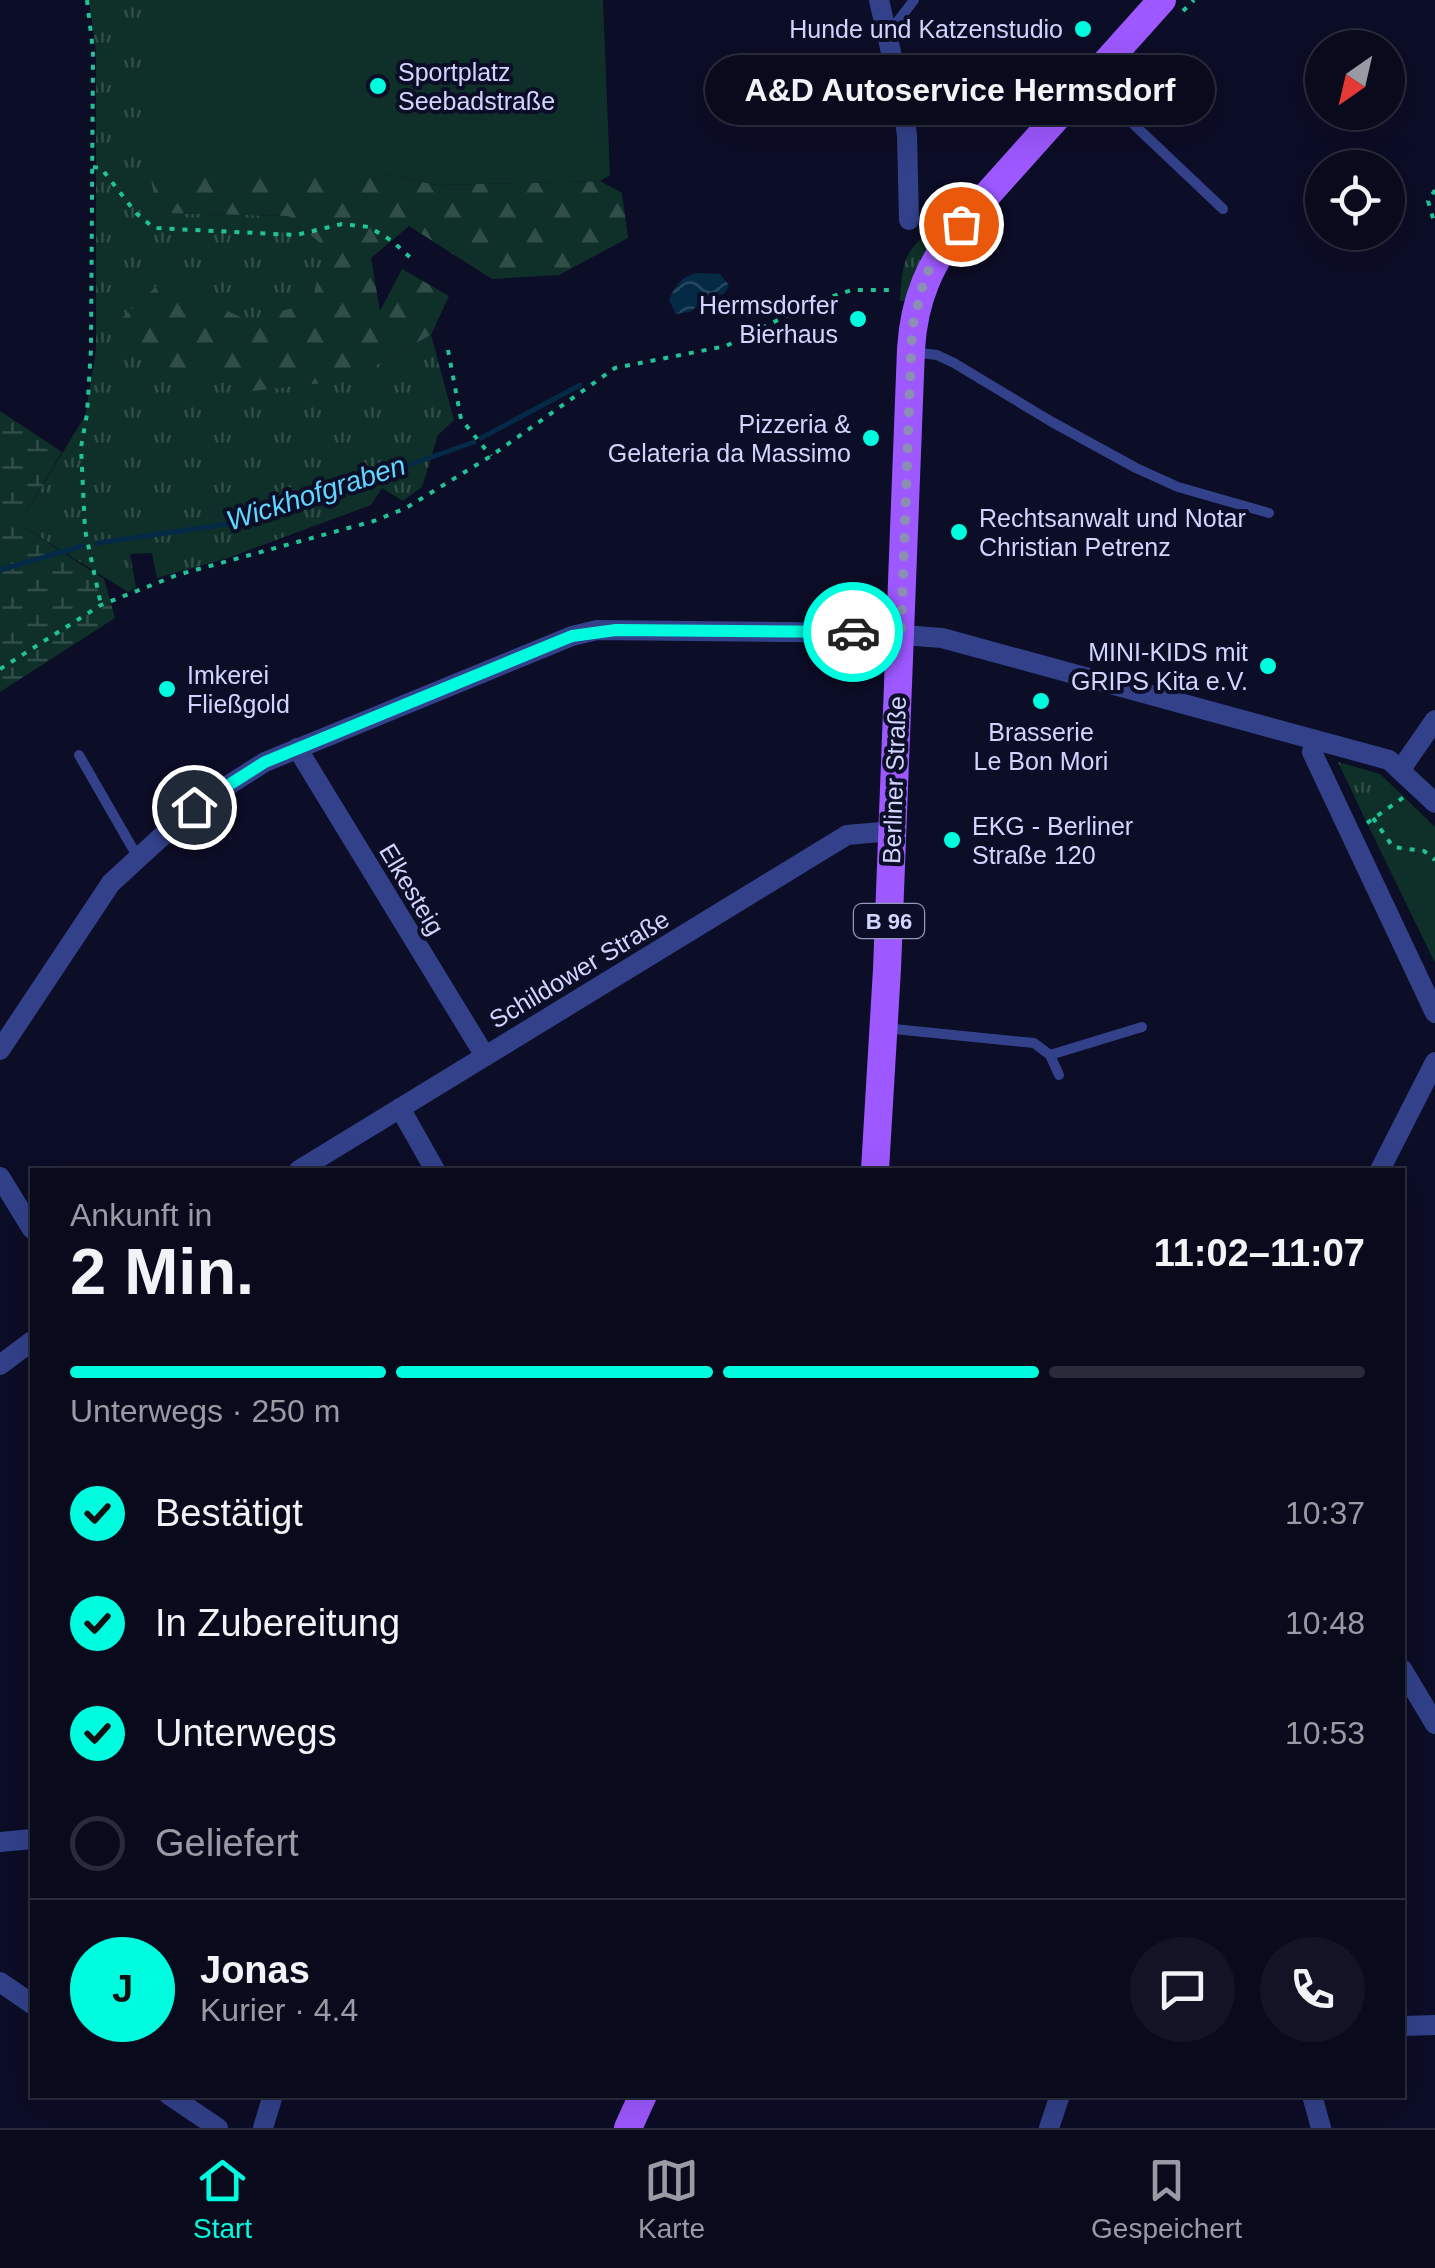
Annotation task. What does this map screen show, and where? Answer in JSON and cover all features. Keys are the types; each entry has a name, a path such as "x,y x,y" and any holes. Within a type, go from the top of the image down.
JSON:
{"main road":[{"name":"Berliner Straße","path":"875,1168 911,352 918,296 940,250 1090,83 1172,6"},
{"path":"628,2128 642,2098"}],"street":[{"path":"879,0 906,135 909,220"},
{"path":"0,1050 93,908 136,856 233,779 297,748 572,636 597,630 901,634 942,638 1389,760 1435,803"},
{"path":"1401,770 1435,720"},
{"path":"1315,740 1312,752 1435,1013"},
{"name":"Elkesteig","path":"297,748 485,1056"},
{"name":"Schildower Straße","path":"302,1168 847,835 892,831"},
{"path":"1381,1168 1435,1062"},
{"path":"400,1108 434,1168"},
{"path":"0,1177 30,1226"},
{"path":"0,1365 30,1342"},
{"path":"1405,1674 1435,1724"},
{"path":"0,1842 30,1839"},
{"path":"0,1982 30,2003"},
{"path":"1405,2026 1435,2025"},
{"path":"173,2098 218,2128"},
{"path":"262,2128 272,2098"},
{"path":"1049,2128 1059,2098"},
{"path":"1313,2098 1321,2128"}],"lane":[{"path":"888,34 914,0"},
{"path":"771,100 894,64"},
{"path":"1090,83 1223,209"},
{"path":"911,352 954,362 1052,422 1150,475 1269,513"},
{"path":"79,754 136,856"},
{"path":"883,1028 1034,1043 1050,1056 1059,1075"},
{"path":"1050,1056 1142,1028"}],"path":[{"path":"86,0 93,51 91,348 87,414 80,447 85,530 101,605"},
{"path":"1172,6 1194,0"},
{"path":"92,167 102,168 136,213 154,228 296,235 342,224 368,228 392,241 412,259"},
{"path":"1435,190 1428,201 1435,225"},
{"path":"0,669 101,605 177,575 374,521 406,508 491,456 614,368 726,346 812,303 852,290 896,290"},
{"path":"448,350 461,420 491,456"},
{"path":"1362,826 1408,794"},
{"path":"1374,818 1393,847 1424,852 1435,860"}],"green space":[{"path":"89,0 150,0 150,172 157,213 288,216 325,246 349,380 431,335 454,420 438,435 422,487 403,501 382,488 371,505 228,558 157,578 152,553 130,554 136,588 128,592 19,524 85,416 96,351 96,52"},
{"name":"Sportplatz Seebadstraße","path":"150,0 603,0 610,175 600,181 437,185 380,173 150,173"},
{"path":"150,173 380,173 437,185 600,181 622,193 628,238 559,275 492,279 409,226 371,258 380,311 402,269 449,296 431,335 349,380 251,391 115,351 121,319 162,281 249,321 312,302 325,247 288,216 157,213"},
{"path":"940,221 944,226 924,253 905,301 900,301 908,255"},
{"path":"0,411 62,452 19,524 104,579 115,618 0,692"},
{"path":"1338,762 1380,774 1400,793 1364,817"},
{"path":"1400,793 1435,827 1435,963 1364,817"}],"water":[{"path":"696,273 720,274 729,285 723,294 708,297 690,312 676,314 669,300 671,295 682,280"}],"waterway":[{"name":"Wickhofgraben","path":"481,438 580,385"},
{"name":"Wickhofgraben","path":"97,543 229,524 474,442"},
{"name":"Wickhofgraben","path":"0,570 82,546"}],"way so far":[{"path":"853,632 901,634 912,328 925,277 961,224"}],"place":[{"name":"Hunde und Katzenstudio","path":"1083,29"},
{"name":"Sportplatz Seebadstraße","path":"378,86"},
{"name":"A&D Autoservice Hermsdorf","path":"961,224"},
{"name":"Hermsdorfer Bierhaus","path":"858,319"},
{"name":"Pizzeria & Gelateria da Massimo","path":"871,438"},
{"name":"Rechtsanwalt und Notar Christian Petrenz","path":"959,532"},
{"name":"MINI-KIDS mit GRIPS Kita e.V.","path":"1268,666"},
{"name":"Imkerei Fließgold","path":"167,689"},
{"name":"Brasserie Le Bon Mori","path":"1041,701"},
{"name":"EKG - Berliner Straße 120","path":"952,840"}],"route":[{"path":"194,807 265,762 572,636 597,630 853,632"}]}
